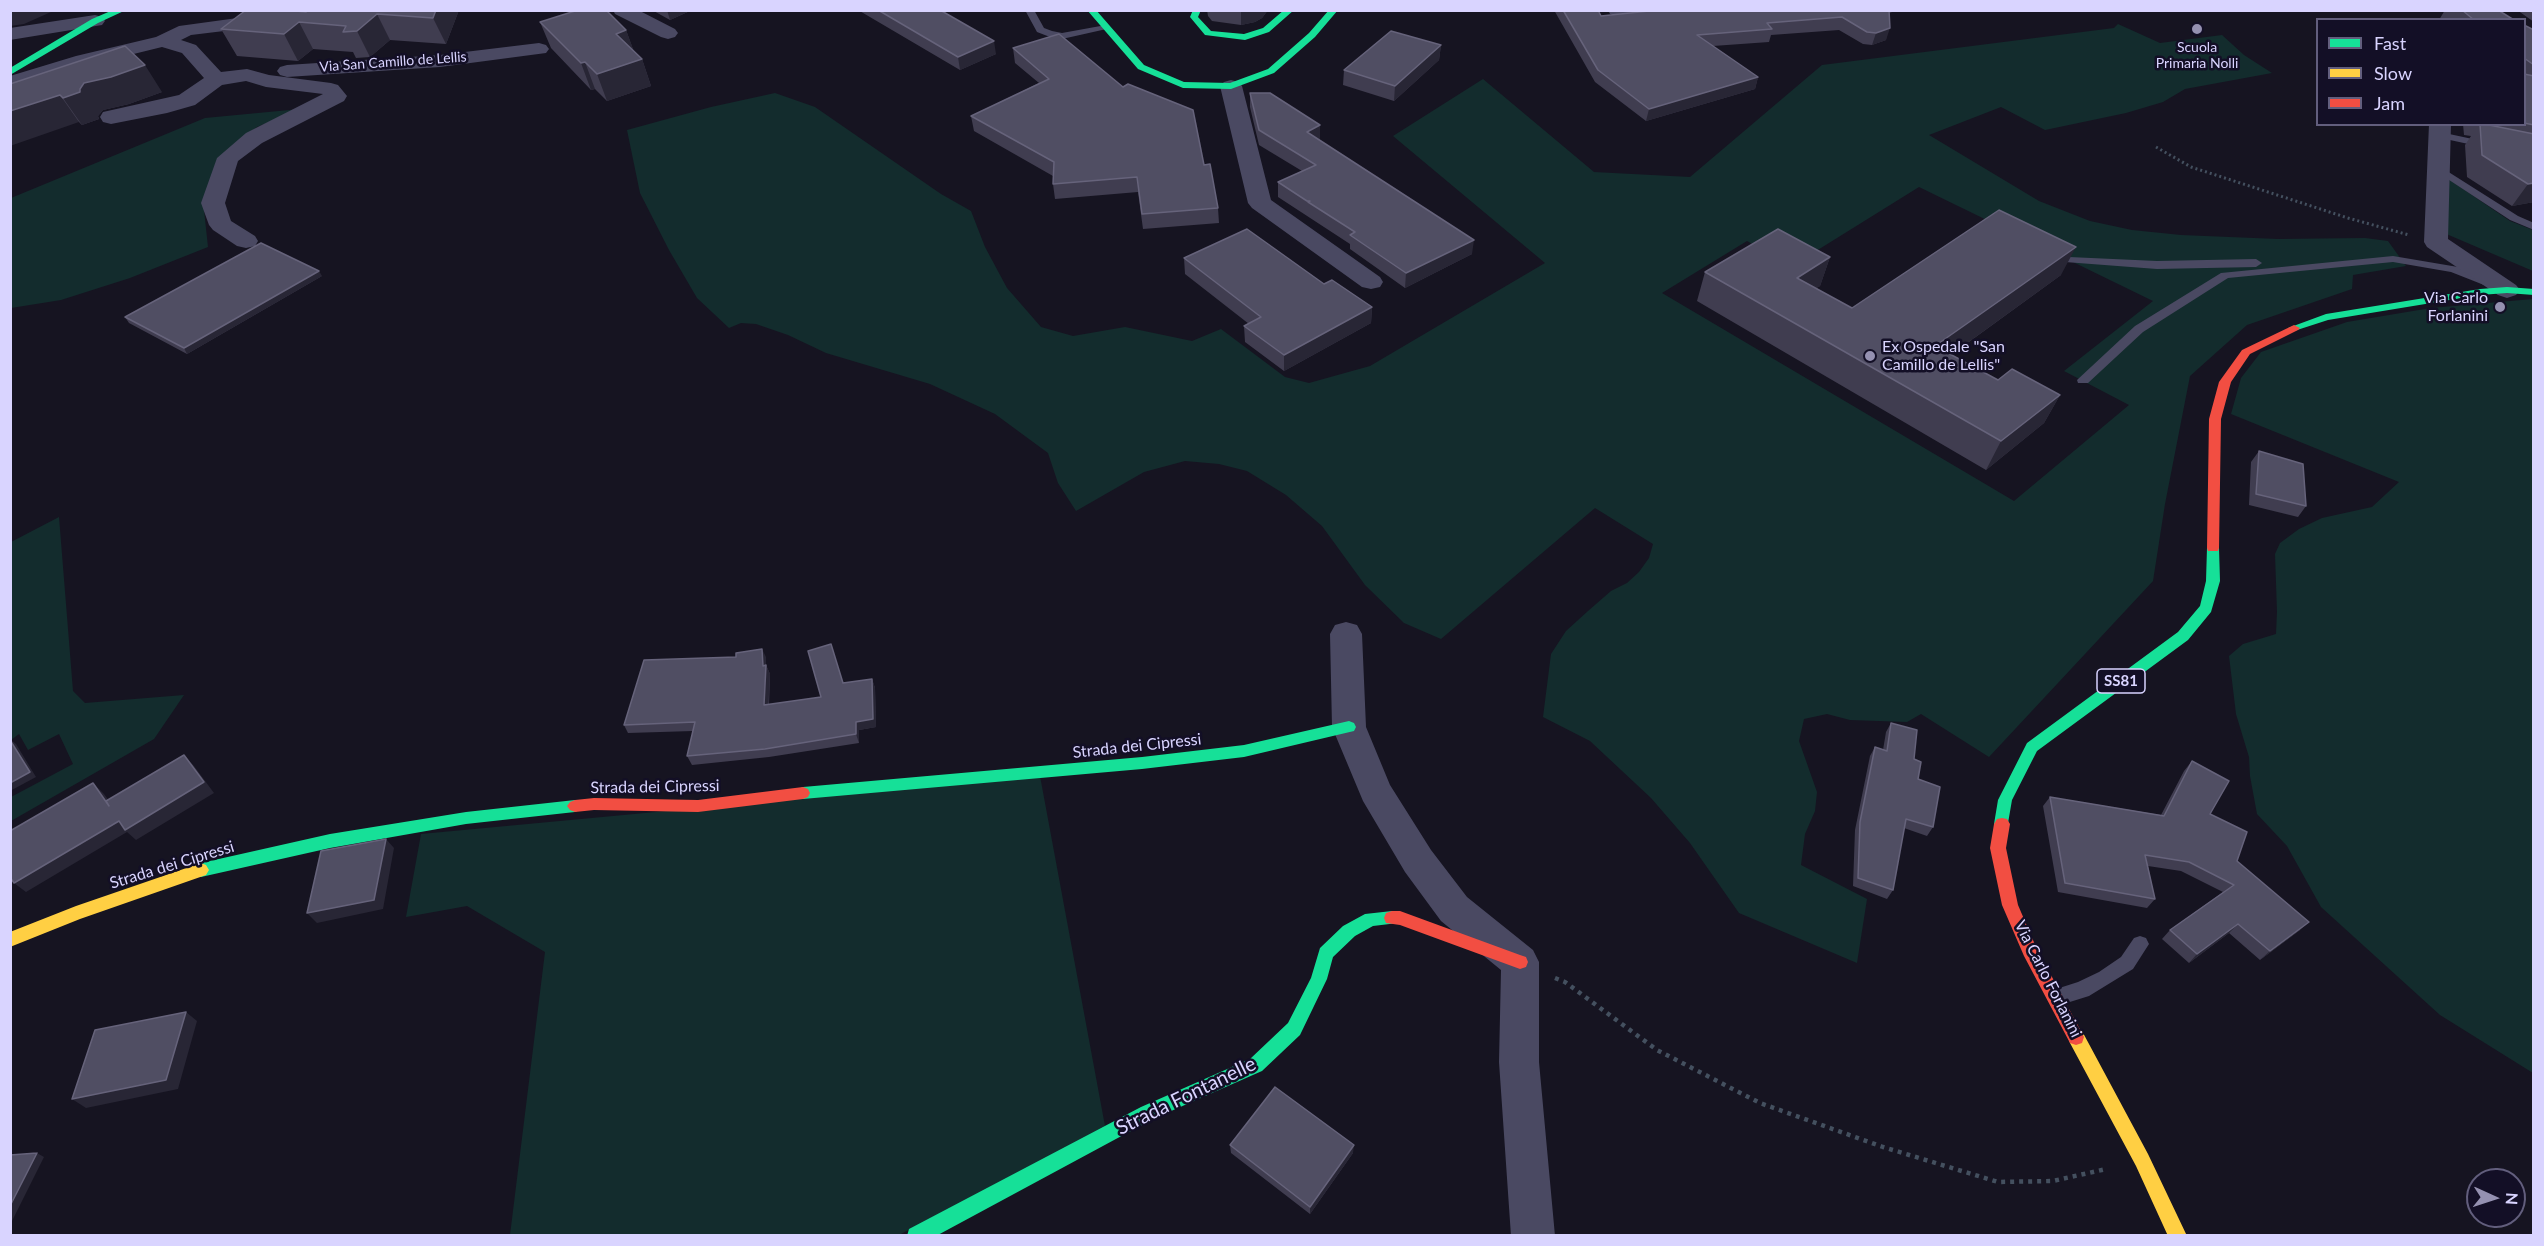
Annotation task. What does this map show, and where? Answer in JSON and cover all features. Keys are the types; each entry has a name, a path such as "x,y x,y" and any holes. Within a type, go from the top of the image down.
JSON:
{"main road":[{"path":"10,72 74,34 90,16 122,10"},
{"path":"1091,10 1141,67 1183,85 1231,86 1271,71 1337,11"},
{"path":"1197,10 1194,16 1208,33 1245,37 1266,30 1290,10"},
{"name":"Via Carlo Forlanini","path":"2178,1236 2142,1160 2057,997 2030,951 2010,905 1998,848 2005,800 2032,747 2183,636 2206,608 2212,581 2215,419 2225,382 2246,352 2299,326 2326,317 2506,290 2534,292"},
{"name":"Strada dei Cipressi","path":"10,940 76,913 205,869 330,842 466,818 594,804 698,806 803,793 1142,763 1244,751 1348,727"},
{"name":"Strada Fontanelle","path":"916,1236 1147,1113 1256,1065 1294,1029 1319,979 1326,953 1349,931 1371,919 1400,918 1520,962"}],"street":[{"path":"10,83 83,60 163,41 186,30 348,10"},
{"path":"622,10 668,33"},
{"path":"1617,10 1641,15 1686,10"},
{"path":"10,34 90,16"},
{"path":"74,34 73,42 81,51 114,52"},
{"path":"163,41 189,49 216,79"},
{"name":"Via San Camillo de Lellis","path":"111,117 188,100 216,79 334,66 440,61 539,49"},
{"path":"47,51 88,55 114,52"},
{"path":"29,62 83,60"},
{"name":"Via San Camillo de Lellis","path":"246,241 221,225 213,203 228,158 254,138 336,96 331,89 266,81 247,75"},
{"path":"1231,86 1260,204 1371,282"},
{"path":"2440,130 2436,242 2506,290"},
{"path":"1346,634 1348,727 1375,791 1418,861 1454,909 1520,962 1519,1062 1533,1236"}],"lane":[{"path":"1029,10 1040,30 1050,34 1062,36 1106,28"},
{"path":"2440,130 2500,148"},
{"path":"2447,174 2514,218 2534,226"},
{"path":"2068,260 2157,265 2393,260 2454,269 2506,290"},
{"path":"2083,380 2139,330 2225,275 2393,260"},
{"path":"2057,997 2082,990 2105,978 2127,963 2140,944"}],"path":[{"path":"2156,147 2191,167 2348,218 2436,242"},
{"path":"1520,962 1565,982 1667,1056 1760,1102 1883,1148 1998,1182 2053,1181 2142,1160"}],"green space":[{"path":"2118,24 2160,43 2222,35 2244,55 2272,73 2185,89 2163,102 2126,113 2045,130 2001,107 1929,135 2039,201 2090,221 2132,230 2181,235 2278,239 2365,238 2388,241 2406,266 2353,275 2352,289 2247,325 2190,376 2165,504 2153,581 1989,757 1921,714 1907,722 1850,720 1827,714 1804,719 1799,741 1817,792 1815,811 1805,834 1801,865 1867,899 1857,963 1739,913 1690,843 1651,798 1590,741 1543,717 1551,654 1566,631 1611,591 1627,583 1639,572 1649,558 1653,544 1595,508 1441,639 1404,623 1365,585 1322,526 1286,495 1247,471 1219,464 1185,461 1144,472 1076,511 1058,483 1048,453 995,414 930,384 826,353 788,335 756,324 741,323 729,328 697,298 669,250 640,193 627,130 711,107 775,93 815,107 941,194 971,211 985,247 1007,288 1041,327 1073,336 1125,327 1192,341 1221,329 1285,377 1309,383 1370,366 1545,263 1393,136 1483,79 1594,172 1690,177 1822,65 2114,28","holes":["1919,187 2153,301 2064,371 2129,405 2014,501 1662,293 1747,241 1792,266"]},
{"path":"300,109 257,127 238,141 204,210 208,247 130,278 61,300 11,308 11,198 205,118"},
{"path":"2444,176 2510,221 2533,230 2533,271 2444,233"},
{"path":"2533,299 2533,1073 2440,1015 2321,907 2287,846 2257,814 2249,757 2236,714 2229,656 2243,644 2276,634 2275,554 2280,543 2299,529 2322,518 2372,507 2399,482 2231,414 2241,378 2261,352 2347,322 2431,308"},
{"path":"59,517 73,691 85,703 184,695 154,739 11,821 11,797 73,764 59,734 28,750 19,734 11,740 11,542"},
{"path":"1040,776 1105,1126 899,1235 510,1235 545,952 467,906 406,917 421,834"}],"building":[{"path":"246,10 306,12 308,10 436,10 433,18 377,14 357,31 343,32 346,26 299,22 284,34 221,29"},
{"path":"578,10 606,10 626,30 616,34 642,59 597,74 585,62 581,63 540,22"},
{"path":"878,10 940,10 994,41 958,57"},
{"path":"1563,10 1598,10 1601,16 1659,10 1889,10 1890,28 1876,33 1867,32 1842,17 1767,23 1772,29 1697,35 1758,77 1649,109 1598,70"},
{"path":"2462,10 2498,10 2511,18 2472,18"},
{"path":"2526,26 2534,30 2534,65 2526,59"},
{"path":"1391,31 1441,45 1395,86 1344,70"},
{"path":"1059,34 1123,87 1128,84 1193,110 1204,165 1210,164 1218,208 1142,214 1137,177 1053,184 1054,162 971,116 1049,79 1013,48"},
{"path":"125,46 145,65 111,77 84,83 80,92 63,98 60,95 10,111 10,84"},
{"path":"2526,74 2534,76 2534,125 2526,123"},
{"path":"1250,93 1270,93 1320,125 1307,132 1474,240 1406,273 1350,235 1355,232 1278,182 1316,165 1259,130"},
{"path":"2480,126 2494,126 2534,134 2534,183 2528,184 2482,155"},
{"path":"1999,210 2076,247 1935,346 1998,380 2012,369 2060,395 2001,441 1705,272 1778,229 1830,257 1797,278 1852,308"},
{"path":"1247,229 1324,284 1332,280 1372,307 1284,355 1244,326 1261,317 1184,258"},
{"path":"261,243 319,271 184,348 125,317"},
{"path":"2259,451 2303,464 2306,506 2256,494"},
{"path":"831,644 843,683 872,679 873,719 856,722 856,734 765,749 687,756 695,722 624,725 644,660 736,657 736,653 762,649 763,666 766,665 764,705 821,697 808,651"},
{"path":"1891,723 1917,730 1914,759 1921,762 1918,779 1940,787 1933,827 1906,819 1893,890 1858,878 1860,822 1875,747 1887,751"},
{"path":"10,740 30,772 10,783"},
{"path":"184,755 204,782 125,830 119,821 14,883 10,877 10,831 93,783 109,806 106,801"},
{"path":"2192,761 2229,781 2210,814 2247,832 2237,861 2309,922 2270,951 2238,924 2197,954 2170,930 2234,885 2189,862 2145,855 2155,899 2065,883 2050,797 2164,816"},
{"path":"386,839 374,900 307,913 321,851"},
{"path":"186,1012 166,1080 72,1099 95,1030"},
{"path":"1275,1087 1354,1145 1310,1207 1230,1145"},
{"path":"37,1153 10,1206 10,1155"}],"traffic: fast":[{"path":"10,72 95,21 122,10"},
{"path":"1091,10 1141,67 1183,85 1231,86 1271,71 1312,35 1334,10"},
{"path":"1197,10 1194,17 1208,33 1245,37 1266,30 1290,10"},
{"path":"2294,328 2326,317 2480,292 2507,290 2534,292"},
{"path":"2002,824 2005,800 2032,747 2183,636 2206,608 2213,581 2213,548"},
{"path":"803,793 1142,763 1244,751 1349,727"},
{"path":"201,870 330,841 466,818 575,806"},
{"path":"916,1236 1147,1113 1256,1065 1294,1029 1319,979 1326,953 1349,931 1371,919 1392,918"}],"traffic: slow":[{"path":"10,940 76,913 201,870"},
{"path":"2076,1037 2142,1160 2178,1236"}],"traffic: jam":[{"path":"2213,548 2215,419 2225,382 2246,352 2294,328"},
{"path":"575,806 594,804 698,806 803,793"},
{"path":"2002,824 1998,848 2010,905 2030,951 2076,1037"},
{"path":"1392,918 1400,918 1520,962"}],"place":[{"name":"Scuola Primaria Nolli","path":"2197,29"},
{"name":"Via Carlo Forlanini","path":"2500,307"},
{"name":"Ex Ospedale \"San Camillo de Lellis\"","path":"1870,356"}]}
